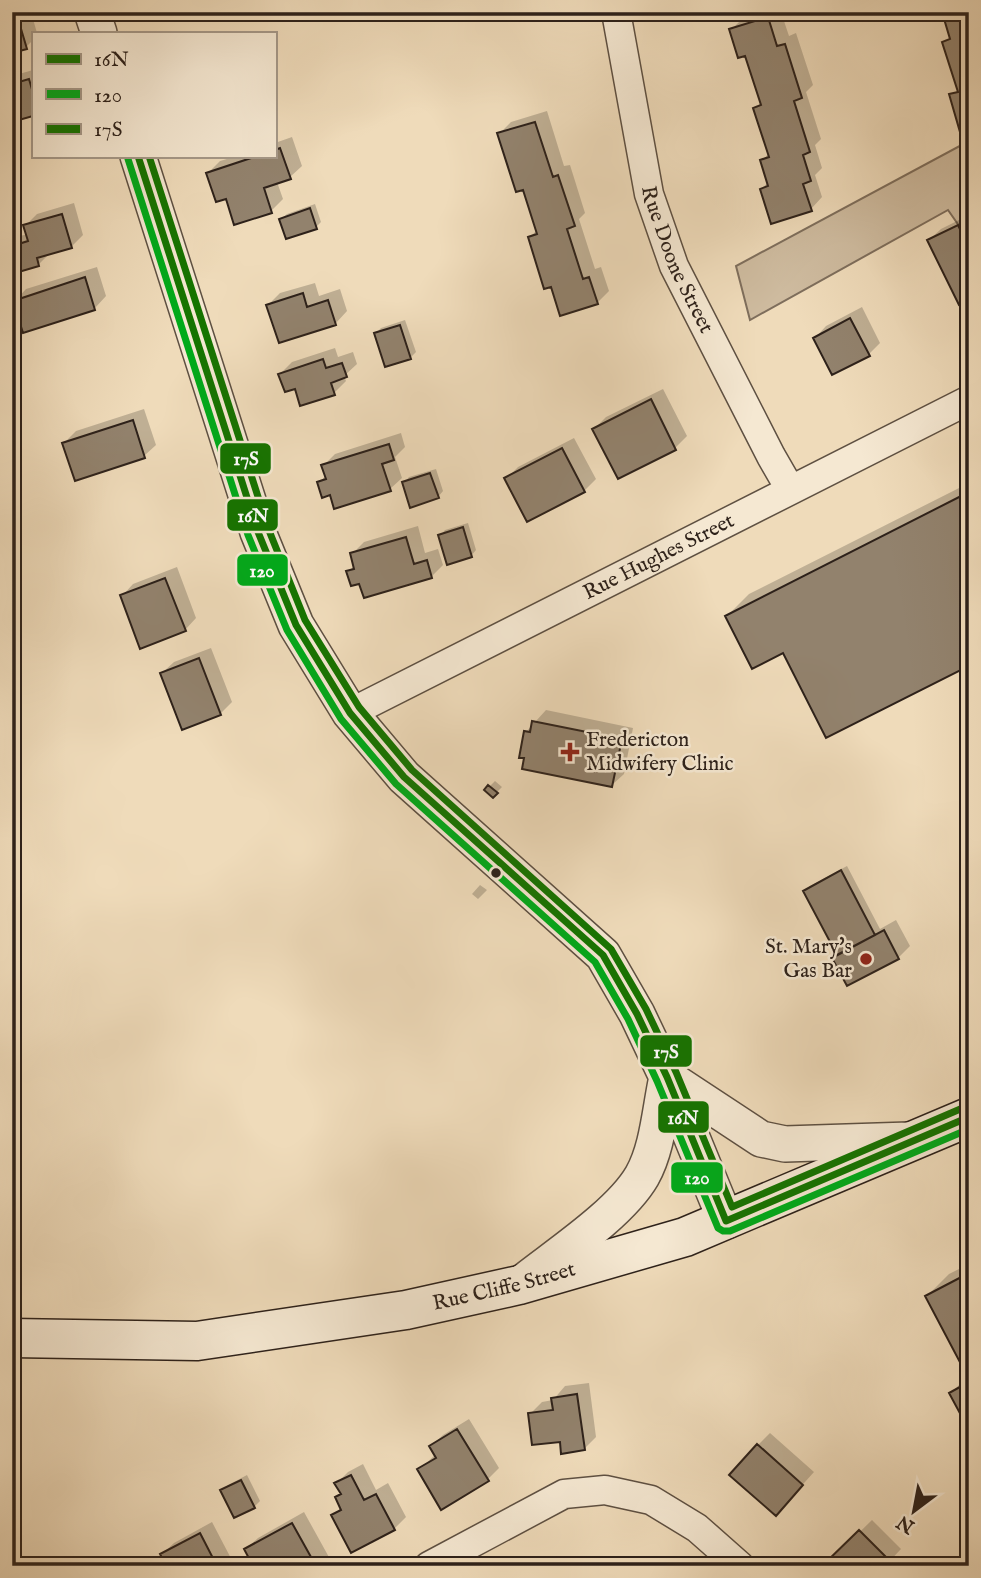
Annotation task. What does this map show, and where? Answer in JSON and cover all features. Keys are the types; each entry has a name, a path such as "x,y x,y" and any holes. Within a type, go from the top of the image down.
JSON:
{"main road":[{"name":"Rue Cliffe Street","path":"12,1338 197,1341 406,1310 519,1285 685,1237 969,1117"}],"street":[{"path":"92,12 99,32"},
{"name":"Rue Doone Street","path":"616,12 649,194 674,265 790,489"},
{"path":"139,158 258,532 296,625 350,713 404,777 603,955 637,1014 667,1077 726,1221"},
{"name":"Rue Hughes Street","path":"350,713 969,400"},
{"path":"667,1077 761,1139 785,1143 918,1140"},
{"path":"519,1285 620,1205 642,1176 651,1153 667,1077"},
{"path":"429,1566 564,1494 605,1490 651,1500 697,1528 740,1566"}],"shaded area":[{"path":"969,141 969,240 948,210 750,320 736,266"}],"building":[{"path":"12,12 16,12 27,49 12,53"},
{"path":"942,12 969,12 969,130 960,132 949,94 958,92 942,42 950,39"},
{"path":"768,17 777,46 785,44 802,98 794,101 810,152 803,155 811,181 803,184 812,211 771,224 760,189 768,186 760,160 769,157 753,108 761,105 745,56 738,58 729,29"},
{"path":"29,79 32,90 32,116 12,122 12,84"},
{"path":"535,122 553,177 558,175 575,226 567,229 583,279 589,277 598,304 560,316 551,287 544,289 528,237 537,234 523,190 516,192 497,133"},
{"path":"280,148 291,179 264,188 272,213 234,225 226,199 216,202 206,173 251,158 276,158 276,150"},
{"path":"310,208 317,229 286,239 279,219"},
{"path":"62,214 72,248 37,258 39,266 12,274 12,246 28,241 23,225"},
{"path":"958,225 969,248 969,301 959,305 927,240"},
{"path":"85,277 95,310 23,333 13,301"},
{"path":"303,293 307,307 328,300 336,325 279,343 266,305"},
{"path":"850,318 870,356 832,375 813,338"},
{"path":"400,325 411,359 385,367 374,333"},
{"path":"323,359 326,368 342,363 347,377 331,383 335,395 300,406 295,389 285,392 278,374"},
{"path":"651,399 676,450 618,479 592,429"},
{"path":"133,420 145,458 75,481 62,443"},
{"path":"389,444 394,460 382,464 391,491 334,509 330,495 322,498 317,482 326,479 321,465"},
{"path":"562,448 585,492 527,522 504,478"},
{"path":"430,473 439,498 410,508 402,482"},
{"path":"969,492 969,666 826,738 783,653 752,669 725,616"},
{"path":"463,527 472,557 447,565 438,535"},
{"path":"406,537 414,564 427,560 432,578 364,598 359,584 351,586 346,571 354,569 350,553"},
{"path":"165,578 186,631 140,649 120,595"},
{"path":"199,658 221,715 182,730 160,673"},
{"name":"Fredericton Midwifery Clinic","path":"532,721 622,739 612,787 522,769 524,758 519,758 524,731 530,732"},
{"path":"488,785 498,793 493,798 484,790"},
{"path":"841,870 875,935 837,955 803,891"},
{"name":"St. Mary's Gas Bar","path":"884,930 899,959 847,986 832,958"},
{"path":"969,1273 969,1365 963,1368 925,1296"},
{"path":"969,1382 969,1430 949,1393"},
{"path":"577,1394 585,1450 561,1454 560,1442 532,1445 528,1413 553,1410 551,1398"},
{"path":"457,1429 489,1481 441,1510 417,1469 436,1458 429,1446"},
{"path":"757,1444 803,1485 776,1516 729,1475"},
{"path":"351,1475 364,1500 376,1494 395,1530 351,1553 331,1515 341,1510 335,1497 341,1494 334,1483"},
{"path":"241,1480 255,1508 234,1518 220,1490"},
{"path":"292,1523 316,1566 253,1566 244,1549"},
{"path":"859,1530 891,1562 887,1566 822,1566"},
{"path":"200,1533 217,1566 166,1566 160,1554"}],"transit line":[{"name":"16N","path":"139,158 258,532 296,625 350,713 404,777 603,955 637,1014 667,1077 726,1221 969,1117"},
{"name":"17S","path":"150,158 268,528 305,620 359,707 412,770 611,949 646,1009 676,1072 732,1207 965,1107"},
{"name":"120","path":"128,159 248,535 287,630 341,719 396,784 595,962 628,1019 657,1081 718,1228 730,1231 969,1129"}],"place":[{"name":"Fredericton Midwifery Clinic","path":"570,752"},
{"name":"St. Mary's Gas Bar","path":"866,959"}]}
